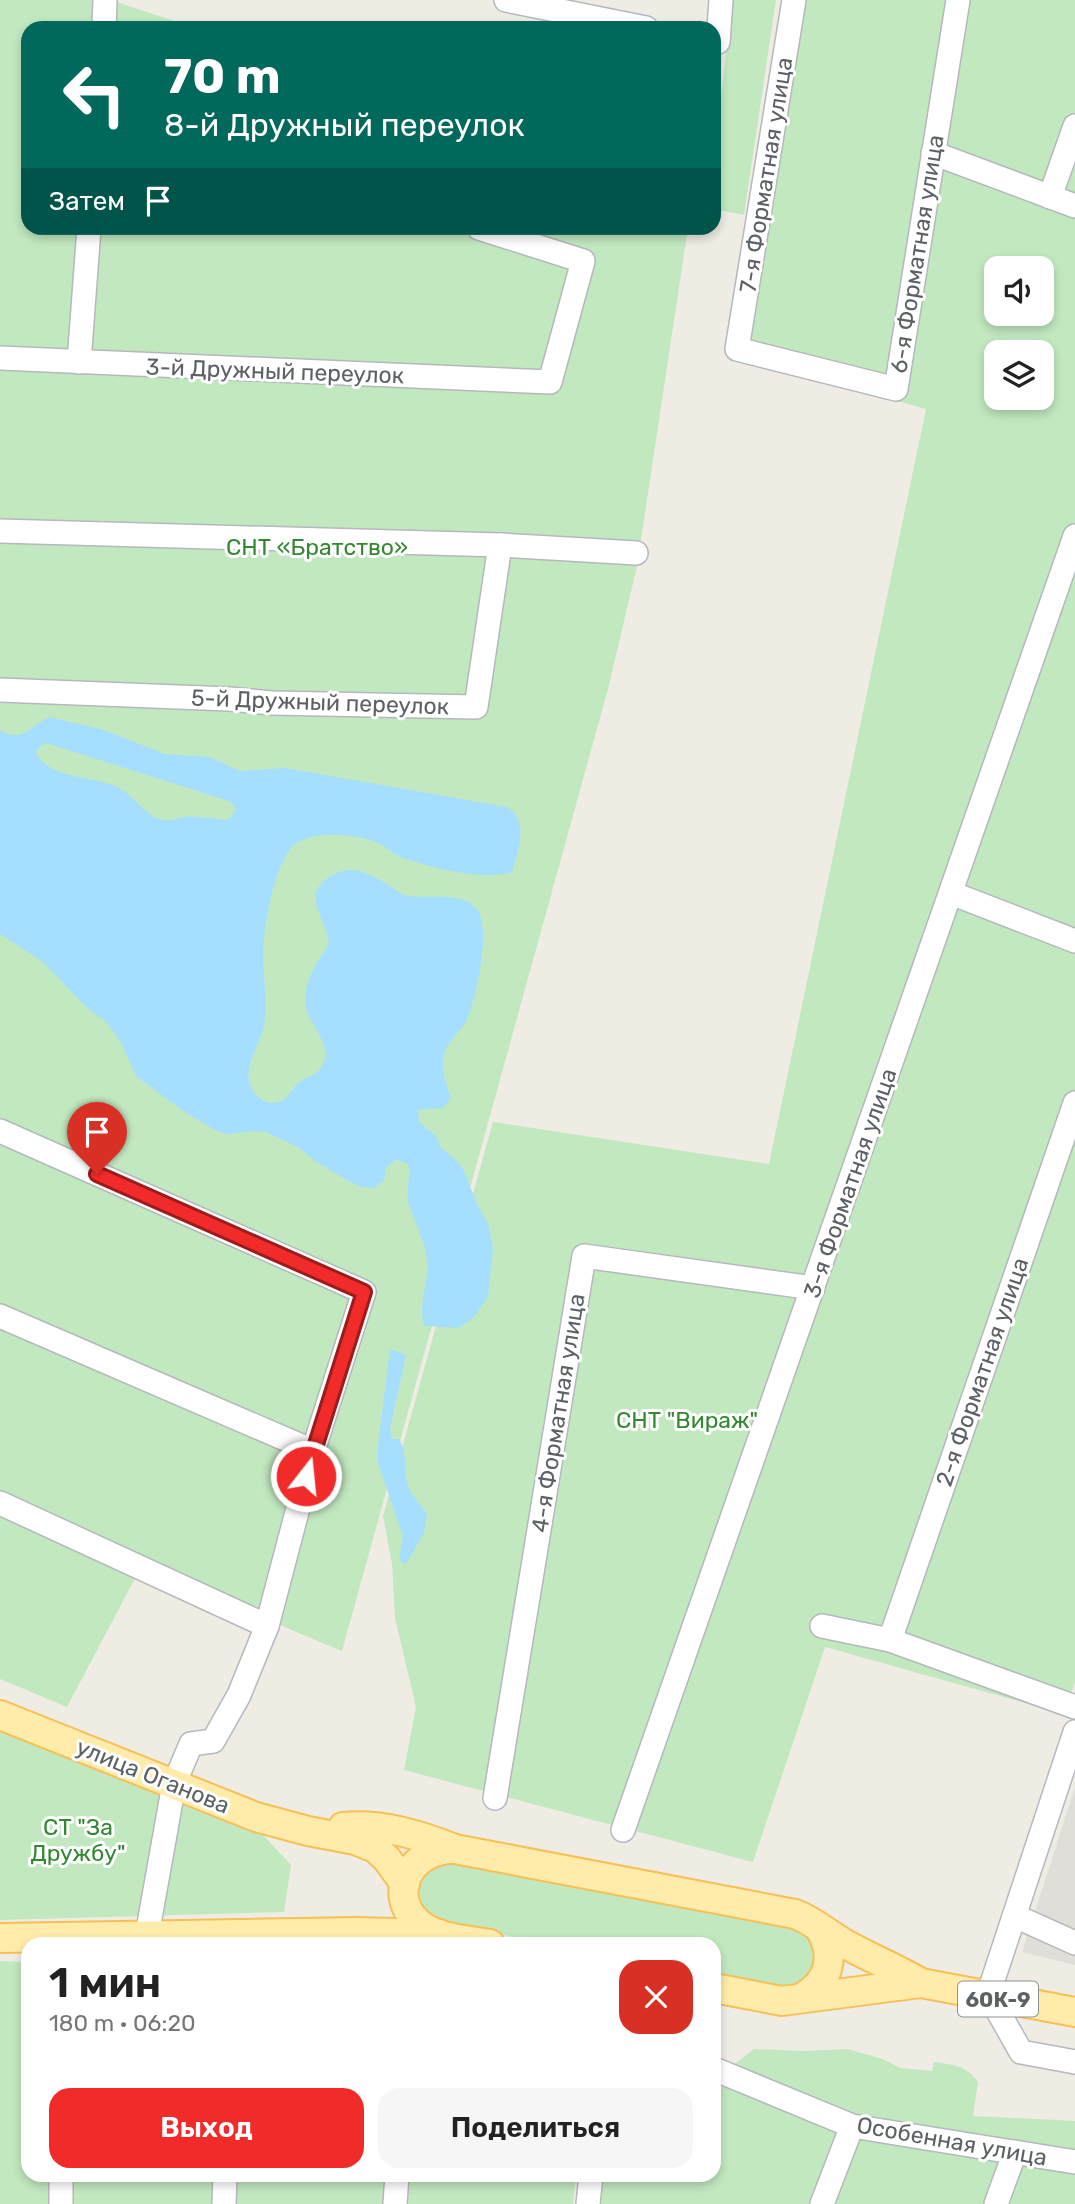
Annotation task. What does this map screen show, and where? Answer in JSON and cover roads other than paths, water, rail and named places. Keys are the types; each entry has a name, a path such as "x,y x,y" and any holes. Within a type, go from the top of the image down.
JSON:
{"main road":[{"name":"улица Оганова","path":"0,1715 256,1817 355,1840 375,1848 387,1859 405,1888 407,1907 418,1923 422,1937"},
{"name":"улица Оганова","path":"309,1831 359,1825 416,1834 456,1849"},
{"path":"355,1932 382,1915 405,1888 412,1868 422,1856 436,1849 456,1849 795,1914 920,1983"},
{"path":"803,1997 820,1984 827,1973 830,1954 828,1941 820,1929"},
{"path":"270,1937 355,1932 411,1937"},
{"path":"130,1937 177,1937"},
{"path":"0,1938 21,1939"},
{"path":"721,1988 782,2000 920,1983"},
{"name":"60К-9","path":"920,1983 1075,2012"}],"street":[{"path":"104,21 106,0"},
{"path":"506,0 611,21"},
{"path":"720,21 721,0"},
{"name":"7-я Форматная улица","path":"737,349 794,0"},
{"name":"6-я Форматная улица","path":"737,349 896,388 958,0"},
{"path":"1049,197 1075,126"},
{"path":"933,153 1075,206"},
{"path":"79,362 88,235"},
{"name":"3-й Дружный переулок","path":"0,358 550,382 583,261 501,235"},
{"path":"0,531 500,545 636,554"},
{"name":"3-я Форматная улица","path":"623,1830 1075,536"},
{"name":"5-й Дружный переулок","path":"0,690 215,698 272,703 476,707 500,545"},
{"path":"951,893 1075,941"},
{"name":"2-я Форматная улица","path":"890,1640 1075,1103"},
{"path":"0,1131 364,1292 313,1451 267,1626 239,1696 212,1741 191,1744 174,1784 147,1936"},
{"name":"4-я Форматная улица","path":"495,1798 584,1256 813,1288"},
{"path":"0,1316 313,1451"},
{"path":"0,1503 267,1626"},
{"path":"822,1626 890,1640 1075,1707"},
{"path":"1075,1732 992,1983 990,1997 1021,2052 1075,2062"},
{"path":"1015,1916 1075,1943"},
{"name":"Особенная улица","path":"721,2071 852,2126 1075,2162"},
{"path":"822,2204 852,2126"},
{"path":"996,2204 1015,2152"},
{"path":"61,2182 61,2204"},
{"path":"224,2204 225,2182"},
{"path":"395,2204 397,2182"},
{"path":"588,2204 590,2182"}],"water":[{"path":"49,717 104,730 165,754 209,757 240,771 285,768 507,807 514,813 520,828 517,855 512,872 499,874 472,874 429,866 400,857 371,841 349,836 324,835 302,840 294,845 280,867 270,900 263,950 265,1017 248,1074 251,1087 257,1096 273,1103 286,1098 298,1083 318,1071 324,1061 324,1045 308,1014 305,997 312,973 329,943 316,900 318,888 328,878 342,871 358,871 405,895 455,898 472,904 478,911 482,921 483,949 478,982 466,1021 449,1044 443,1061 451,1098 443,1108 418,1110 419,1122 436,1136 440,1147 457,1161 464,1171 488,1224 493,1248 488,1296 474,1317 459,1328 424,1326 422,1308 428,1266 408,1201 408,1164 396,1159 386,1168 384,1180 374,1188 361,1187 318,1163 299,1148 266,1132 227,1134 215,1130 183,1111 136,1076 121,1042 106,1022 86,1007 43,962 0,934 0,730 20,735","holes":["46,743 229,801 235,807 234,814 227,820 195,816 163,820 149,814 121,789 62,773 43,762 36,754 39,747"]},
{"path":"390,1349 406,1355 390,1429 392,1439 399,1439 402,1444 408,1487 427,1515 424,1533 406,1564 399,1560 403,1536 378,1463"}],"park label":[{"name":"СНТ «Братство»","path":"317,547"},
{"name":"СНТ \"Вираж\"","path":"687,1420"},
{"name":"СТ \"За Дружбу\"","path":"78,1840"}]}
